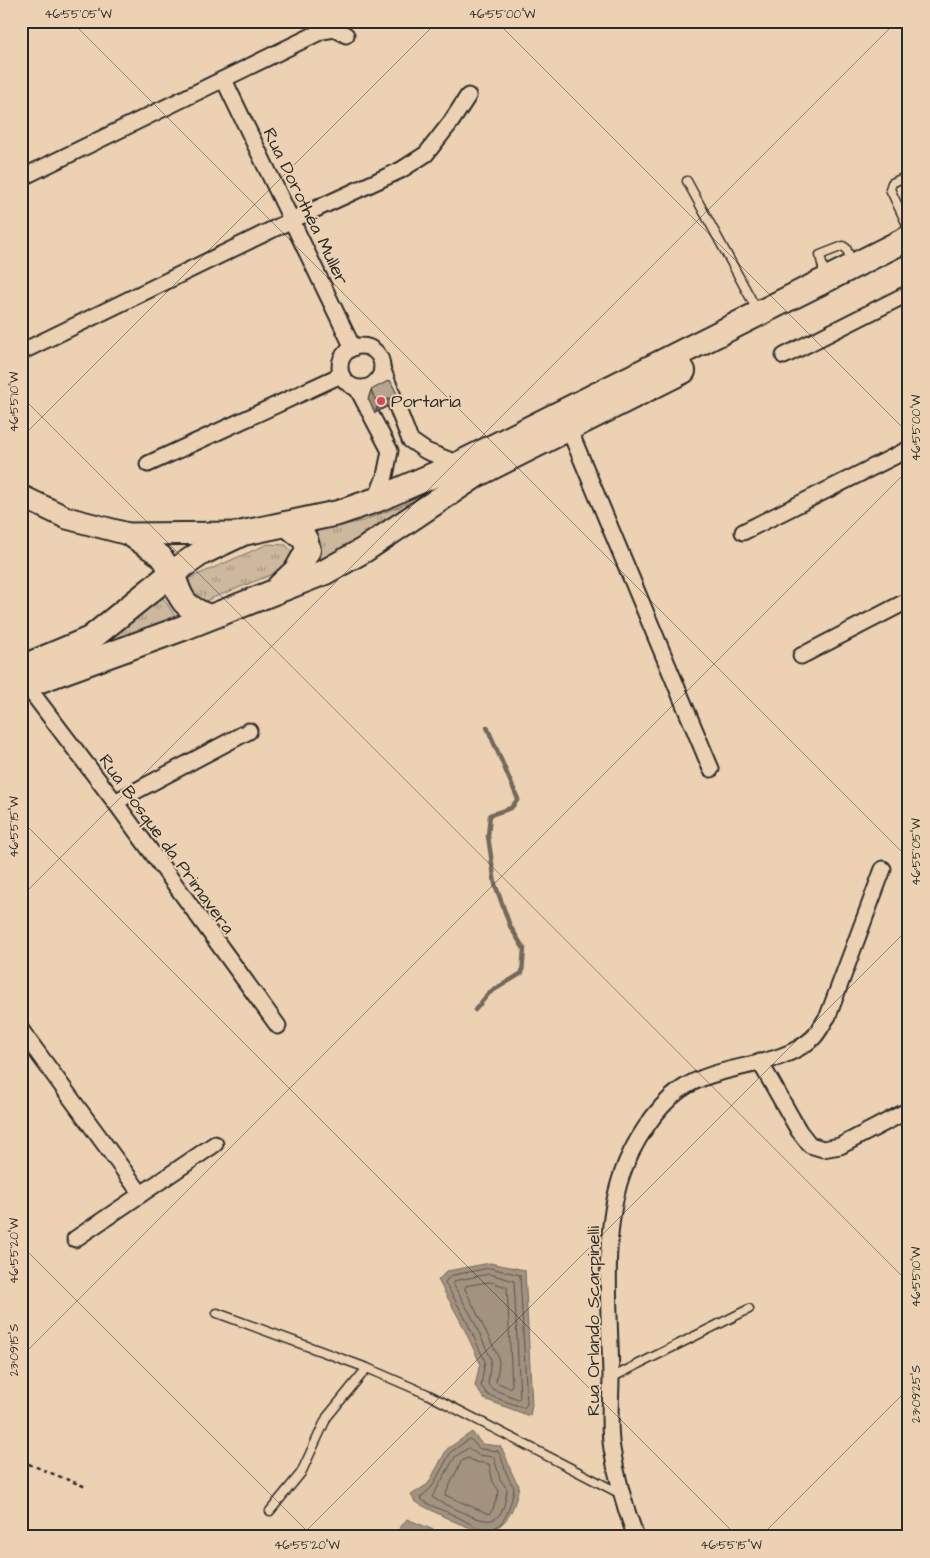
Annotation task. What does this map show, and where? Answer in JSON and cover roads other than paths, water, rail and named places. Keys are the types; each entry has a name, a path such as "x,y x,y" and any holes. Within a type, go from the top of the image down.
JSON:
{"main road":[{"path":"23,680 90,638 172,573 201,553 243,533 338,513 376,500 459,464 909,238"},
{"path":"23,680 209,617 325,572 364,550 476,475 909,256"},
{"path":"275,590 298,570 308,550 306,539 287,524"},
{"path":"172,573 181,600 190,609 209,617"}],"street":[{"path":"21,178 322,31 335,29 346,35"},
{"name":"Rua Dorothéa Muller","path":"224,80 353,348"},
{"path":"21,352 292,220 401,170 426,154 468,96"},
{"path":"784,356 909,293"},
{"path":"376,500 385,476 390,451 357,388 345,381 341,374 342,359 353,348 360,346 373,350 378,355 410,440 426,451 459,464"},
{"path":"357,388 371,385 380,375 382,368"},
{"path":"148,464 341,374"},
{"path":"569,428 711,769"},
{"path":"390,451 410,440"},
{"path":"742,532 909,449"},
{"path":"21,496 68,518 128,534 243,533"},
{"path":"128,534 161,556 172,573"},
{"path":"801,656 909,600"},
{"name":"Rua Bosque da Primavera","path":"23,680 278,1026"},
{"path":"114,802 249,731"},
{"name":"Rua Orlando Scarpinelli","path":"636,1537 620,1494 612,1446 609,1288 612,1217 622,1174 638,1140 657,1114 680,1090 709,1075 760,1062 794,1050 814,1037 828,1016 883,869"},
{"path":"21,1030 142,1194"},
{"path":"760,1062 799,1131 810,1144 823,1149 840,1146 909,1110"},
{"path":"75,1239 215,1144"}],"lane":[{"path":"909,175 892,183 890,188 909,229"},
{"path":"687,181 759,314"},
{"path":"611,1378 749,1309"},
{"path":"217,1313 367,1368 427,1394 620,1494"},
{"path":"270,1511 301,1473 328,1416 367,1368"}],"water":[{"path":"490,1263 525,1270 532,1405 530,1416 484,1399 475,1386 480,1363 461,1322 438,1280 447,1271"},
{"path":"472,1432 482,1444 500,1446 519,1485 513,1508 504,1522 493,1529 480,1530 465,1526 415,1502 411,1495 428,1484 447,1449"},
{"path":"407,1519 451,1537 393,1537"}],"waterway":[{"path":"475,1010 489,993 522,973 524,949 510,926 495,884 488,836 490,815 511,808 518,799 487,727"}],"place":[{"name":"Portaria","path":"381,401"}]}
